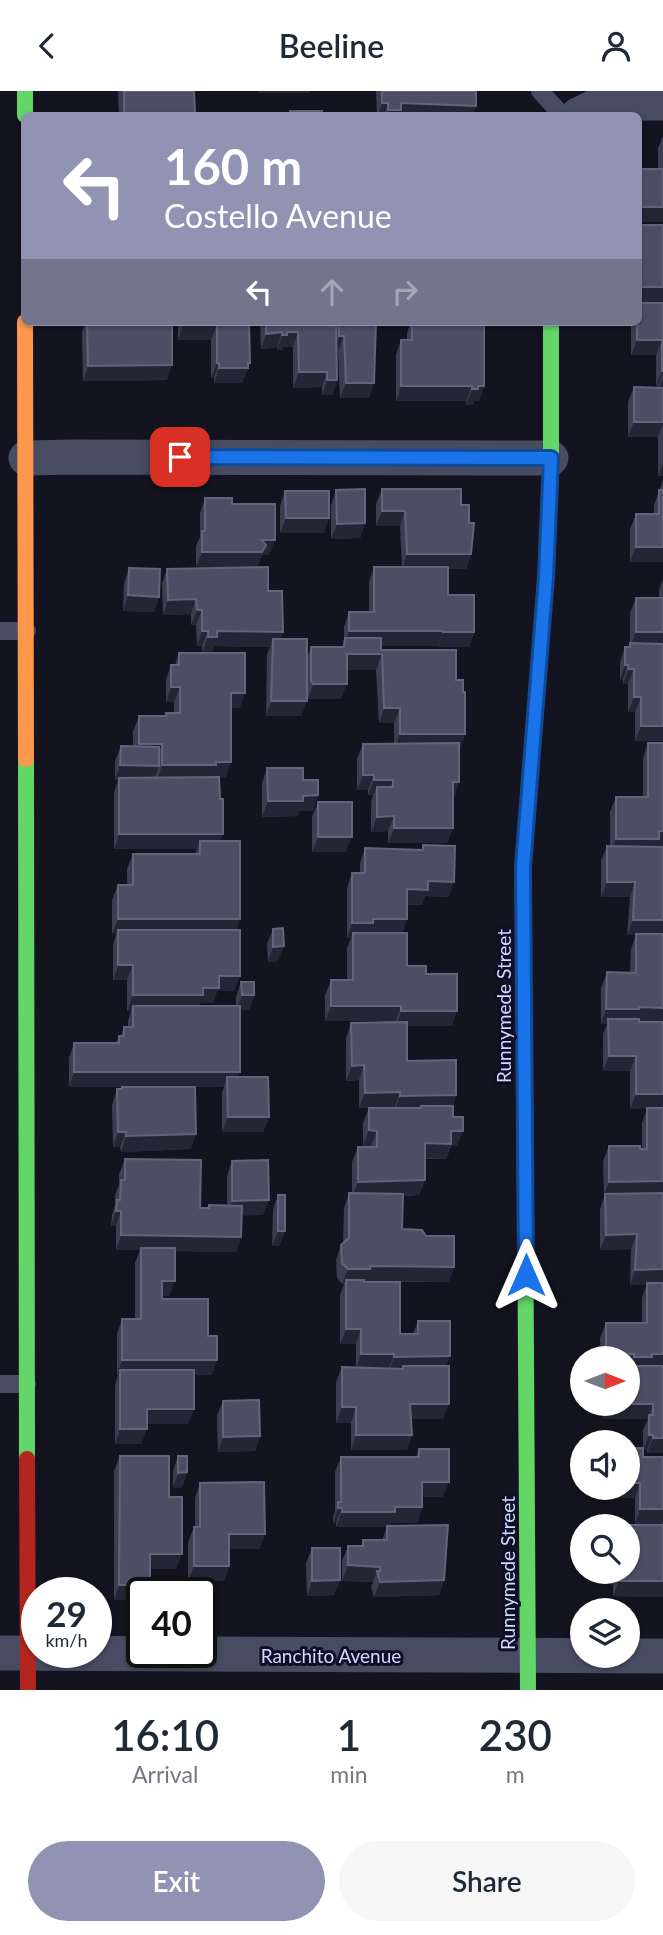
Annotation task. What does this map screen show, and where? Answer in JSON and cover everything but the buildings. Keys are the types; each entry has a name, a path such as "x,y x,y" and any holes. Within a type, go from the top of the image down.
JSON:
{"street":[{"path":"24,91 25,112"},
{"path":"584,112 602,103 663,103"},
{"path":"25,326 27,1384 14,1653 28,1690"},
{"name":"Runnymede Street","path":"528,1673 523,866 546,577 551,458 551,326"},
{"path":"26,459 551,458"},
{"name":"Ranchito Avenue","path":"14,1653 528,1673 663,1656"}],"lane":[{"path":"540,91 559,112"},
{"path":"0,631 27,631"},
{"path":"0,1384 27,1384"}],"traffic: fast":[{"path":"25,91 25,112"},
{"path":"533,736 546,577 551,458 551,326"},
{"path":"26,759 27,1459"},
{"path":"524,1024 528,1690"}],"traffic: slow":[{"path":"25,326 26,759"}],"traffic: jam":[{"path":"524,1024 523,866 533,736"},
{"path":"27,1459 28,1690"}],"route":[{"path":"180,457 551,458 546,577 523,866 526,1275"}]}
